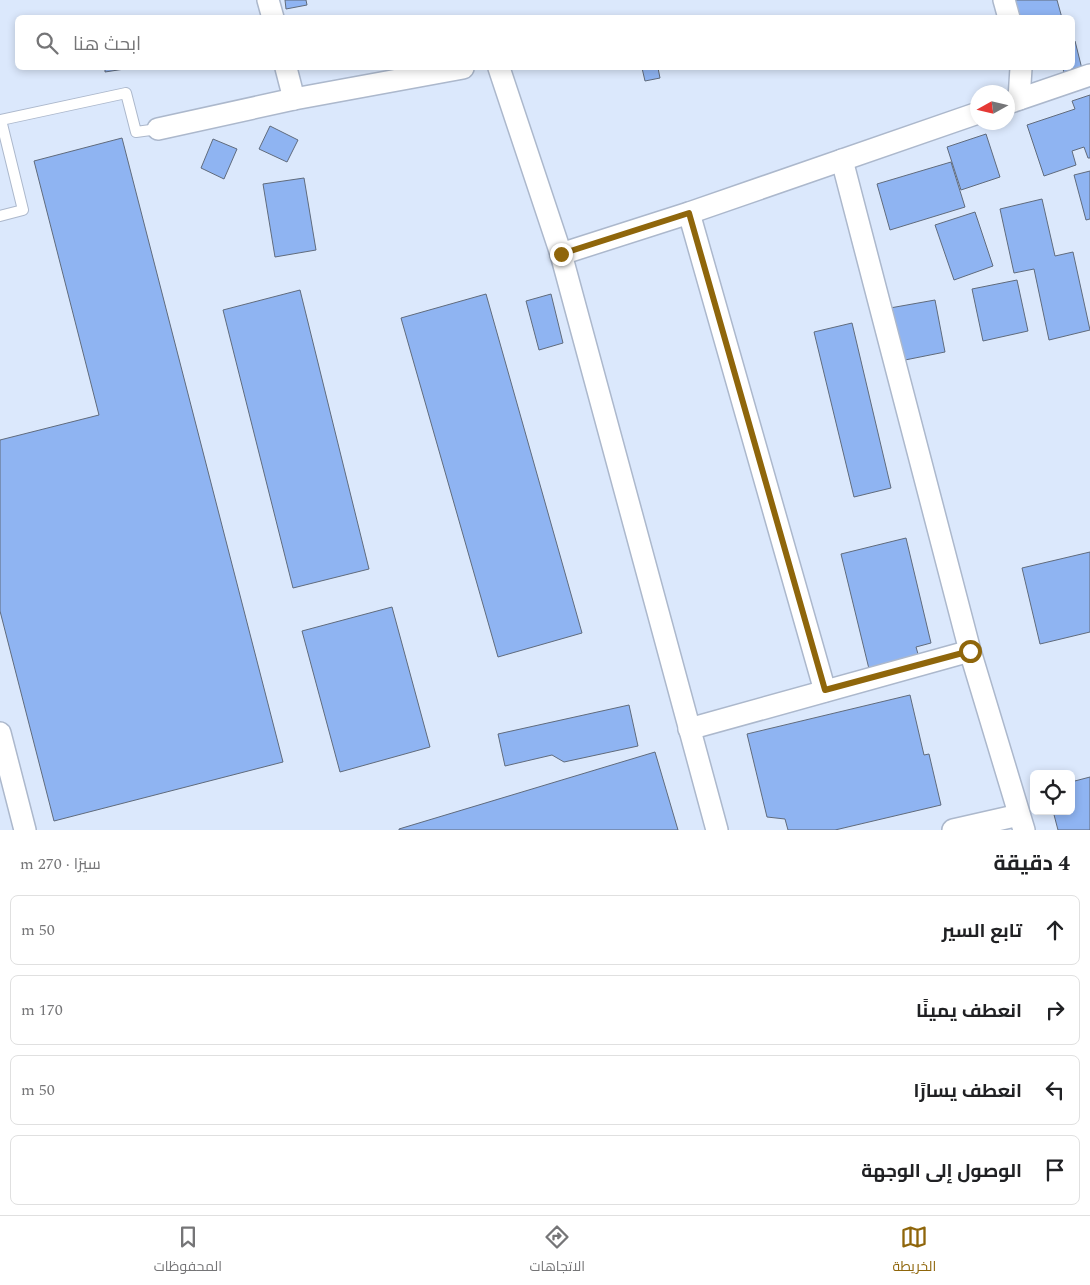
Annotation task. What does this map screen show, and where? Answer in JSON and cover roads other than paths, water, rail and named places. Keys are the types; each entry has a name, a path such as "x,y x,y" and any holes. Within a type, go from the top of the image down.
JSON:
{"street":[{"path":"268,0 272,15"},
{"path":"1004,0 1008,15"},
{"path":"287,70 294,99"},
{"path":"158,129 294,99 452,70"},
{"path":"500,70 561,254 717,830"},
{"path":"1015,93 1021,70"},
{"path":"1015,100 1090,75"},
{"path":"561,254 689,213 970,116"},
{"path":"842,160 970,651 1022,822 953,830"},
{"path":"689,213 825,690"},
{"path":"689,729 970,651"},
{"path":"0,734 25,830"}],"lane":[{"path":"0,216 22,210 1,120 126,93 136,132 158,129"}]}
